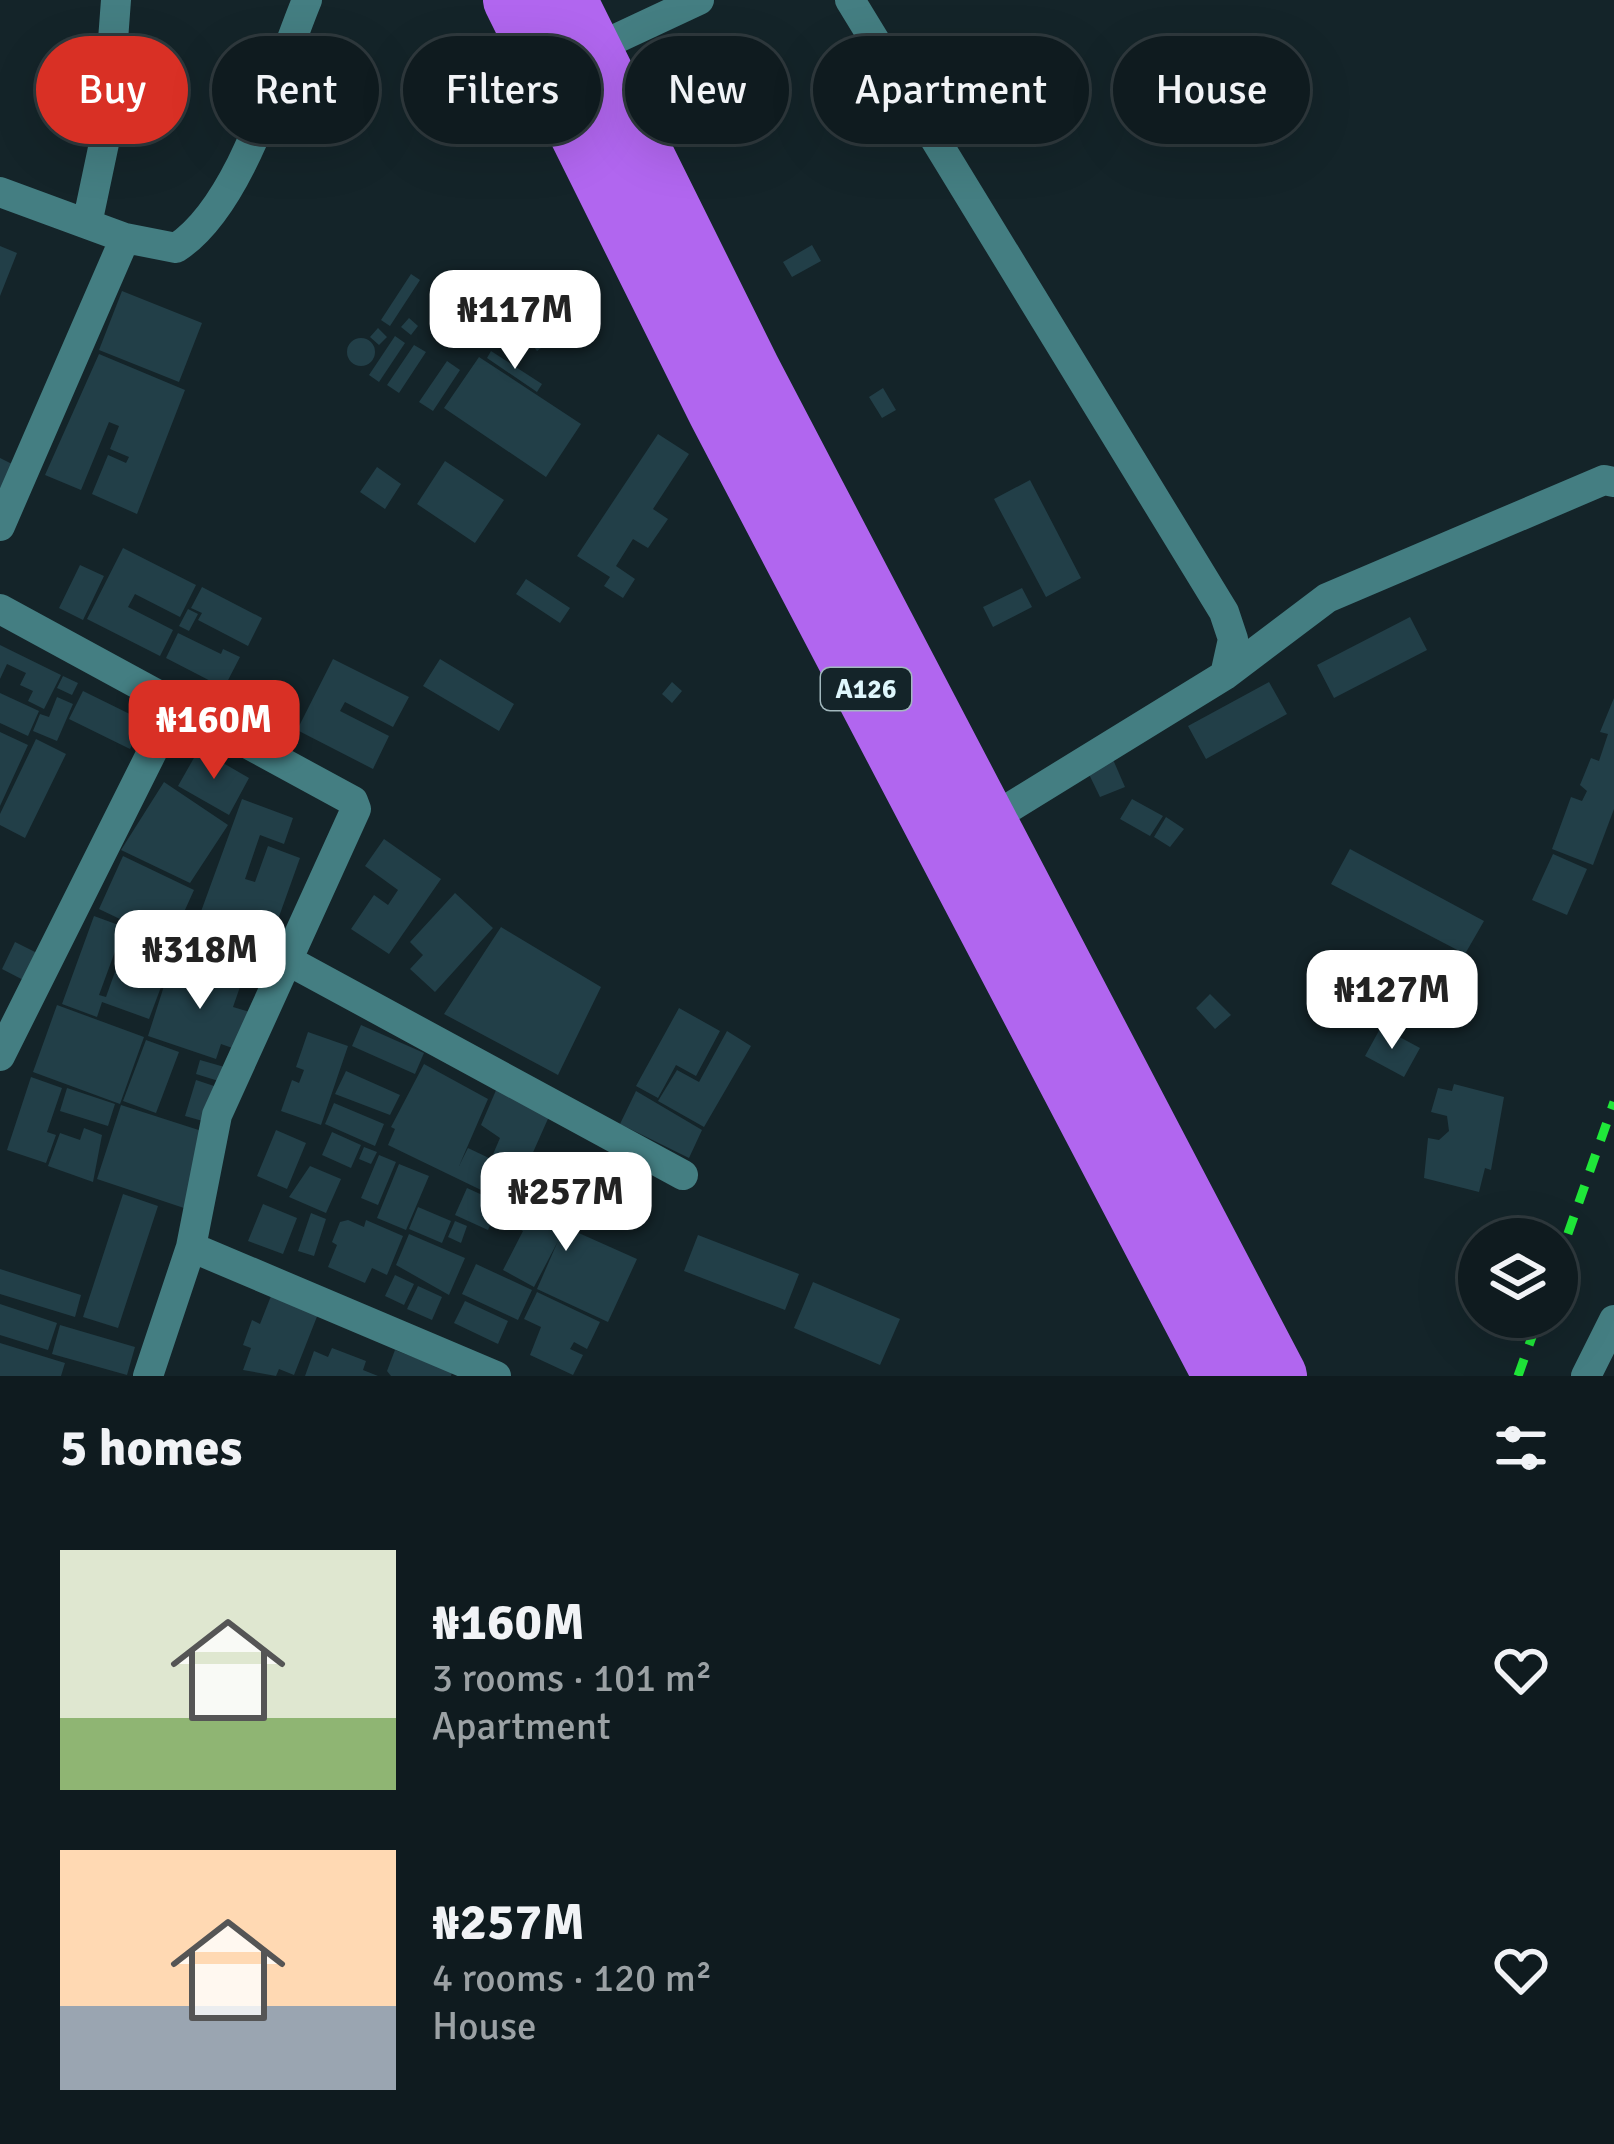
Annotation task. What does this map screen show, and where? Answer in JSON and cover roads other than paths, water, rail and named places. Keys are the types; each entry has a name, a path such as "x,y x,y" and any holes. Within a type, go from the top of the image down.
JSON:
{"highway":[{"name":"A126","path":"513,0 718,412 1223,1376"},
{"name":"A126","path":"580,25 749,369 1276,1376"}],"street":[{"path":"87,224 106,134 116,0"},
{"path":"0,192 124,238 176,248 203,225 230,185 307,0"},
{"path":"580,25 699,0"},
{"path":"850,0 1224,612 1233,639 1225,676"},
{"path":"0,526 124,238"},
{"path":"986,822 1225,676 1327,598 1604,480 1614,482"},
{"path":"0,609 353,801 355,817 217,1115 190,1247 148,1376"},
{"path":"0,1056 176,704"},
{"path":"287,961 683,1175"},
{"path":"190,1247 496,1376"},
{"path":"1586,1376 1614,1320"}],"railway":[{"path":"1573,1218 1614,1102"},
{"path":"1518,1376 1532,1338"}]}
